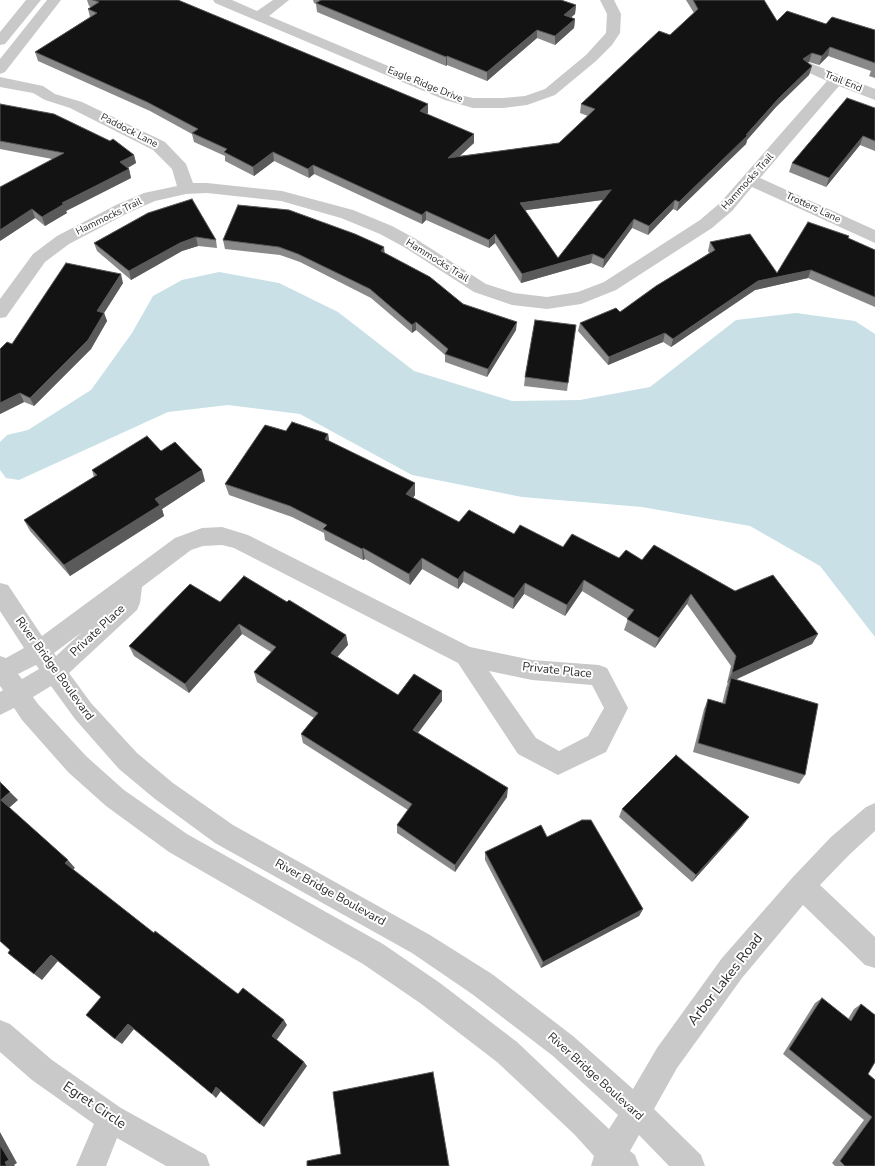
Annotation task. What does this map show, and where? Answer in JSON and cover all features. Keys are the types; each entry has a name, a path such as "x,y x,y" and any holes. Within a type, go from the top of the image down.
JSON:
{"street":[{"path":"0,41 34,0"},
{"path":"0,69 54,0"},
{"name":"Eagle Ridge Drive","path":"220,0 450,97 473,103 502,103 527,100 550,92 608,42 613,33 614,14 607,0"},
{"path":"259,16 282,0"},
{"name":"Trail End","path":"810,68 875,95"},
{"name":"Hammocks Trail","path":"0,312 30,268 50,248 136,202 164,193 206,188 253,192 320,205 347,214 386,230 486,290 512,299 547,303 581,298 610,286 706,224 726,207 838,79"},
{"name":"Paddock Lane","path":"0,82 38,89 50,97 76,105 159,146 171,156 180,168 186,190"},
{"name":"Paddock Lane","path":"0,96 13,98 50,97"},
{"name":"Trotters Lane","path":"751,180 875,237"},
{"name":"Private Place","path":"39,651 183,544 202,537 222,536 240,541 466,656 532,670 599,675 616,708 597,744 558,764 527,746 466,656"},
{"name":"Private Place","path":"54,672 129,603 131,584"},
{"name":"River Bridge Boulevard","path":"0,592 39,651 83,711 123,755 164,792 224,834 421,944 482,984 563,1046 635,1111 690,1166"},
{"path":"39,651 1,670 9,698 30,712 77,764 114,798 178,843 373,954 430,993 507,1052 613,1162"},
{"path":"9,698 54,672"},
{"name":"Arbor Lakes Road","path":"613,1162 635,1111 667,1058 732,968 802,886 840,846 875,815"},
{"path":"802,886 875,955"},
{"name":"Egret Circle","path":"0,1034 42,1070 111,1118 195,1166"},
{"path":"91,1166 111,1118"}],"water":[{"path":"219,272 279,283 338,312 414,371 512,401 580,400 650,387 736,320 796,313 855,321 875,334 875,637 820,566 750,526 642,507 522,497 412,475 300,414 228,405 168,412 19,480 6,478 0,470 0,442 7,435 28,430 91,390 132,333 153,296 182,280"}],"building":[{"path":"93,0 178,0 428,104 420,111 474,134 448,158 559,143 595,109 581,104 659,31 670,35 698,9 693,0 764,0 777,21 787,11 826,24 832,17 875,30 875,63 830,47 822,56 812,53 803,59 812,66 779,98 746,135 748,135 679,202 675,200 649,226 634,219 604,259 593,254 522,274 495,234 489,240 426,211 422,215 313,165 308,169 273,152 253,167 224,152 227,149 192,133 198,129 147,102 35,52 97,13 88,9 99,2","holes":["611,190 558,258 520,203"]},
{"path":"321,0 561,0 576,5 564,15 575,19 555,36 537,30 487,72 447,56 446,57 316,3"},
{"path":"847,98 875,108 875,141 863,136 829,178 792,163"},
{"path":"0,104 54,114 110,141 113,139 134,155 120,162 129,169 62,203 64,204 42,217 32,209 0,230 0,187 64,153 0,141"},
{"path":"192,199 216,240 196,237 180,243 129,271 94,243 148,213"},
{"path":"238,205 289,210 355,234 384,247 381,251 430,277 463,304 517,322 488,369 445,354 448,349 416,322 412,325 370,289 298,254 279,247 223,240"},
{"path":"808,222 849,236 848,238 875,250 875,297 811,270 758,281 673,339 665,333 609,357 580,323 616,308 620,312 656,286 715,250 710,242 750,234 777,273"},
{"path":"66,263 121,274 97,311 104,313 88,340 30,398 20,393 0,403 0,349 7,342 12,344"},
{"path":"535,320 576,325 568,383 525,377"},
{"path":"292,422 328,434 325,439 415,483 406,494 459,522 469,510 514,534 520,525 563,547 572,534 619,558 626,550 642,560 654,545 735,591 773,575 818,634 732,673 736,656 691,594 659,638 627,619 634,610 584,580 567,605 525,583 514,598 464,571 458,579 422,558 409,574 363,548 362,549 323,529 327,525 290,506 225,484 265,425 286,431"},
{"path":"147,436 161,451 175,442 202,470 155,499 160,505 64,565 24,520 97,475 92,470"},
{"path":"244,576 287,602 289,600 346,635 331,653 398,695 414,674 442,691 413,730 508,788 455,865 397,825 412,804 301,734 318,713 254,672 276,647 239,624 185,684 129,646 190,584 220,602"},
{"path":"731,678 818,704 805,775 698,743 708,699 725,704"},
{"path":"676,755 749,817 696,875 622,809"},
{"path":"0,782 10,792 1,800 68,860 65,863 154,933 155,931 238,994 243,988 284,1020 272,1036 304,1062 260,1124 216,1087 212,1094 128,1024 115,1039 86,1015 101,997 51,955 34,974 8,953 10,950 0,941"},
{"path":"582,820 591,820 643,909 543,962 485,852 541,825 547,837"},
{"path":"822,998 851,1021 861,1004 875,1015 875,1062 868,1074 875,1080 875,1166 845,1166 840,1161 872,1117 789,1049"},
{"path":"433,1072 449,1166 307,1166 307,1161 341,1154 333,1092"},
{"path":"0,1145 9,1160 5,1162 7,1166 0,1166"}]}
